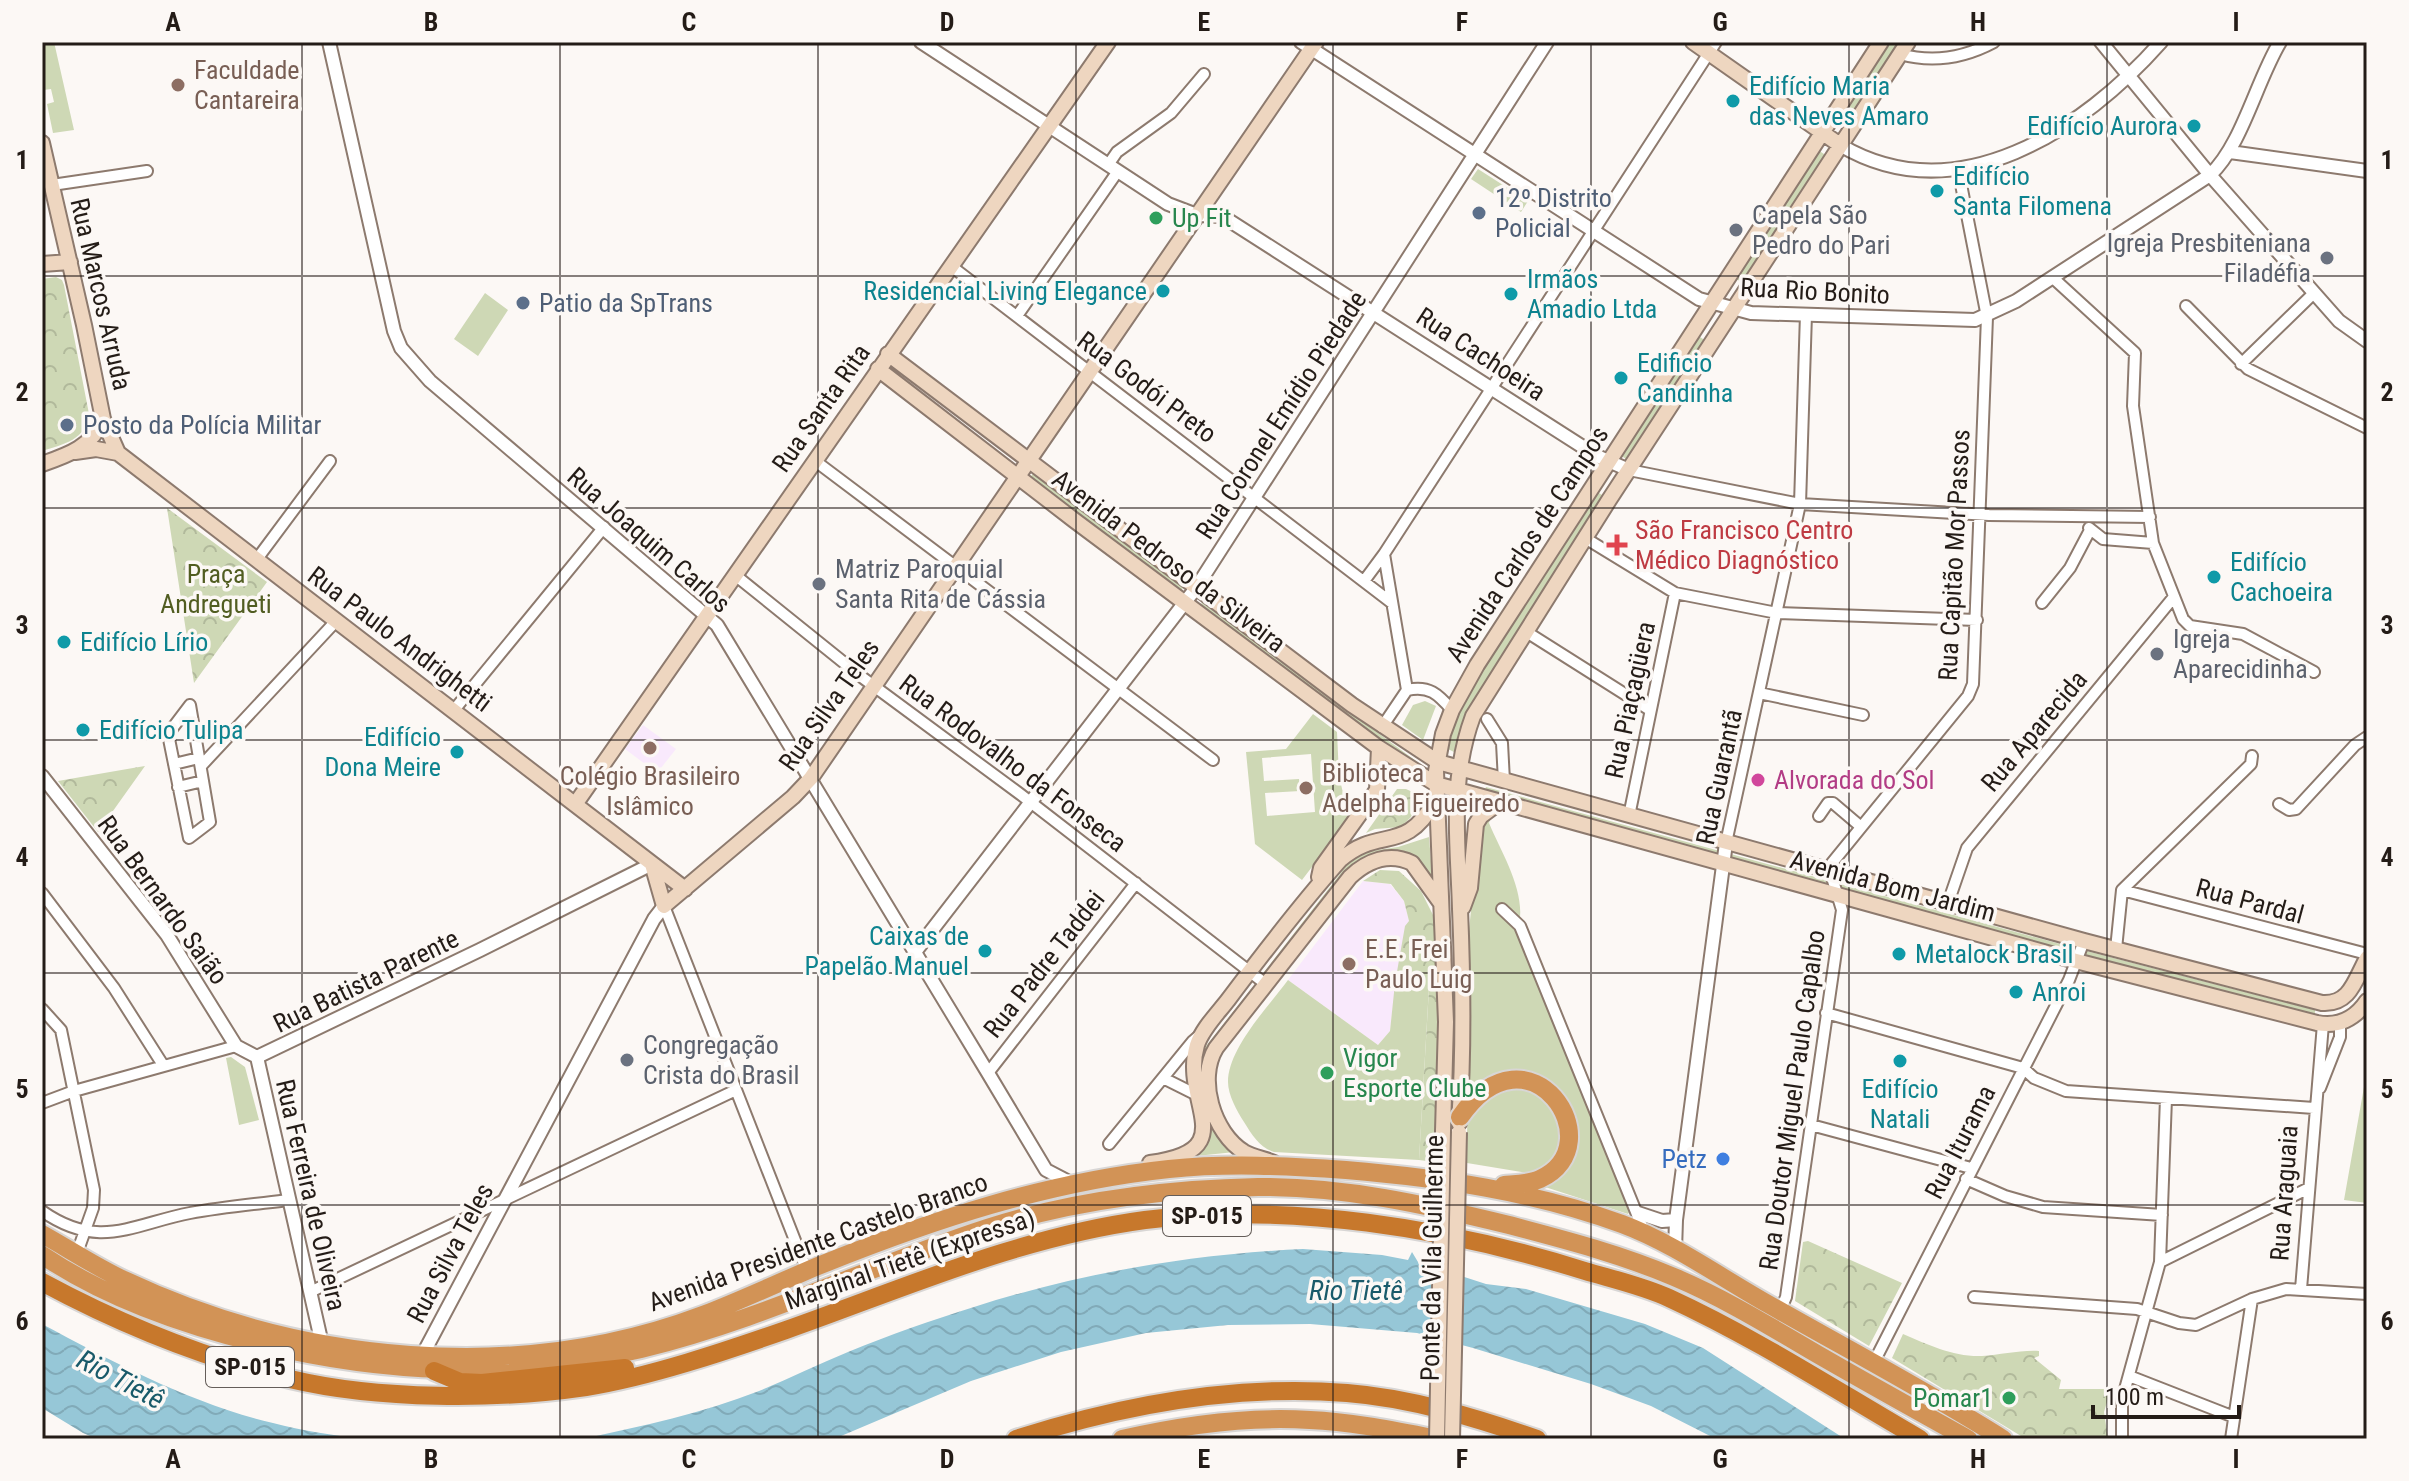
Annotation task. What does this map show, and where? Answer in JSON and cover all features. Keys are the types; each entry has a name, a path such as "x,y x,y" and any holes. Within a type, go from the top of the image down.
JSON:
{"highway":[{"path":"1459,1124 1471,1100 1484,1089 1512,1080 1524,1080 1549,1091 1560,1103 1565,1114 1567,1145 1561,1163 1554,1171 1530,1182 1488,1187"},
{"name":"Avenida Presidente Castelo Branco","path":"42,1234 120,1279 168,1299 258,1329 322,1344 423,1354 492,1356 555,1351 641,1335 702,1315 939,1220 1071,1183 1174,1168 1278,1165 1394,1174 1488,1187 1560,1204 1626,1226 1675,1250 1939,1399 2003,1439"},
{"path":"42,1255 88,1281 167,1317 224,1336 338,1361 434,1371 487,1370 563,1363 638,1350 771,1311 990,1227 1065,1208 1160,1192 1263,1187 1341,1192 1469,1215 1601,1249 1678,1279 1760,1321 1968,1439"},
{"path":"1469,1215 1501,1212 1575,1229 1721,1278"},
{"name":"Marginal Tietê (Expressa)","path":"42,1282 137,1329 294,1380 366,1391 473,1396 585,1387 651,1372 780,1333 972,1261 1060,1235 1149,1220 1222,1216 1359,1222 1493,1245 1665,1296 1747,1338 1920,1439"},
{"path":"702,1315 733,1311 904,1252 923,1251"},
{"path":"434,1371 460,1382 554,1377 629,1368 756,1333 780,1333"},
{"path":"1016,1439 1060,1425 1200,1396 1287,1391 1349,1393 1409,1403 1501,1426 1537,1439"},
{"path":"1122,1439 1236,1420 1310,1420 1437,1439"}],"main road":[{"name":"Rua Santa Rita","path":"576,803 1108,42"},
{"path":"1693,42 1712,48 1840,145"},
{"name":"Avenida Carlos de Campos","path":"1435,801 1443,734 1466,683 1881,42"},
{"name":"Rua Silva Teles","path":"664,906 793,797 811,778 1197,215 1309,45"},
{"name":"Avenida Carlos de Campos","path":"1456,791 1463,742 1473,716 1904,48"},
{"name":"Rua Marcos Arruda","path":"42,143 103,419 118,453"},
{"path":"42,264 70,262"},
{"name":"Avenida Pedroso da Silveira","path":"888,354 1382,727 1438,762"},
{"name":"Avenida Pedroso da Silveira","path":"878,369 1379,748 1436,784"},
{"path":"75,452 94,436 103,419"},
{"path":"42,464 75,452 96,449 118,453"},
{"name":"Rua Paulo Andrighetti","path":"118,453 685,889"},
{"path":"1318,885 1321,868 1377,790 1379,748"},
{"name":"Avenida Bom Jardim","path":"1438,762 2084,941 2328,1004"},
{"name":"Avenida Bom Jardim","path":"1436,784 2076,961 2323,1024 2340,1023"},
{"name":"Ponte da Vila Guilherme","path":"1452,1439 1459,1124 1460,915 1456,791"},
{"path":"1102,1178 1111,1169 1180,1157 1195,1148 1204,1129 1194,1062 1202,1034 1318,885 1355,847 1403,836 1417,828 1435,801"},
{"name":"Ponte da Vila Guilherme","path":"1435,801 1446,1022 1437,1439"},
{"path":"1460,915 1470,888 1476,824 1481,816 1500,802"},
{"path":"1278,1165 1247,1154 1230,1139 1219,1122 1208,1084 1208,1068 1213,1054 1350,877 1365,865 1390,858 1412,863 1441,904"},
{"path":"652,864 664,906"},
{"path":"2328,1004 2343,1000 2367,956"},
{"path":"2328,1004 2336,1012 2340,1023 2351,1018 2366,1004 2355,997 2355,981"}],"street":[{"name":"Rua Joaquim Carlos","path":"329,42 394,331 401,348 430,381 717,625 1046,1170 1071,1183"},
{"name":"Rua Cachoeira","path":"921,42 1168,204 1197,215 1222,216 1608,463 1629,470 1800,504 1980,514 2150,517"},
{"name":"Rua Coronel Emídio Piedade","path":"915,952 1196,588 1547,42"},
{"path":"1904,48 1918,59 1934,60 1960,55 1994,42"},
{"path":"2101,42 2210,175 2314,293 2339,321 2367,341"},
{"path":"1840,145 1869,160 1902,169 1958,169 2013,153 2049,137 2094,107 2130,77 2161,42"},
{"name":"Rua Rio Bonito","path":"1309,45 1710,304 1751,313 1975,320 1987,317 2052,277 2210,175 2230,152 2251,100 2280,42"},
{"path":"1364,581 1712,48"},
{"path":"1017,316 1113,168 1124,146 1171,113 1204,74"},
{"path":"2230,152 2367,171"},
{"name":"Rua Capitão Mor Passos","path":"1830,871 1837,854 1971,690 1975,667 1987,317 1958,169"},
{"path":"52,185 147,171"},
{"name":"Rua Godói Preto","path":"951,266 1392,603"},
{"path":"2052,277 2135,353 2133,406 2153,543 2183,619 2190,626 2243,634 2314,672"},
{"path":"2241,364 2314,293"},
{"path":"2186,306 2241,364 2367,428"},
{"name":"Rua Guarantã","path":"1675,1250 1676,1220 1726,843 1800,504 1806,314"},
{"path":"814,460 1213,760"},
{"path":"257,559 330,461"},
{"path":"2080,516 2090,530 2103,539 2153,543"},
{"path":"454,710 604,527"},
{"path":"2042,603 2070,568 2090,530"},
{"path":"1585,538 1675,593 1777,613 1977,620"},
{"path":"1384,554 1407,690"},
{"name":"Rua Rodovalho da Fonseca","path":"735,575 1267,985"},
{"name":"Rua Piaçagüera","path":"1629,816 1675,593"},
{"name":"Rua Aparecida","path":"1948,903 1967,848 2173,598"},
{"path":"174,764 200,762 337,620"},
{"path":"1525,631 1650,710"},
{"path":"1382,727 1407,690 1419,687 1431,690 1452,710"},
{"path":"1759,693 1863,715"},
{"path":"190,705 200,762 210,822 189,838 169,733 190,705"},
{"path":"1487,719 1502,743 1504,781"},
{"path":"2279,804 2289,810 2296,809 2361,739 2367,737"},
{"path":"2116,949 2122,890 2251,764 2252,756"},
{"path":"42,799 45,780"},
{"name":"Rua Bernardo Saião","path":"45,780 167,935 236,1046"},
{"path":"178,787 203,781"},
{"path":"1819,816 1828,803 1833,803 1860,826"},
{"name":"Rua Batista Parente","path":"236,1046 257,1057 494,944 652,864"},
{"path":"1830,871 1838,896"},
{"name":"Rua Padre Taddei","path":"988,1073 1136,883"},
{"name":"Rua Pardal","path":"2122,890 2367,956"},
{"path":"42,893 114,988 163,1065"},
{"name":"Rua Doutor Miguel Paulo Capalbo","path":"1780,1311 1786,1297 1842,910 1838,896"},
{"path":"664,906 807,1271"},
{"name":"Rua Silva Teles","path":"423,1354 598,1021 664,906"},
{"path":"1502,909 1520,926 1645,1236"},
{"name":"Rua Iturama","path":"1873,1364 2084,941"},
{"path":"42,1009 60,1026 94,1190 93,1208 77,1253"},
{"path":"1826,1013 2023,1068 2034,1078 2066,1091 2314,1104"},
{"name":"Rua Araguaia","path":"2314,1104 2340,1037 2340,1023"},
{"name":"Rua Araguaia","path":"2301,1289 2323,1024"},
{"path":"1109,1144 1202,1034"},
{"path":"42,1103 74,1091 236,1046"},
{"name":"Rua Ferreira de Oliveira","path":"257,1057 322,1344"},
{"path":"1163,1078 1197,1095"},
{"path":"310,1292 736,1090"},
{"path":"2122,1439 2120,1417 2160,1262 2166,1098"},
{"path":"1811,1125 1971,1168"},
{"path":"1966,1179 2005,1196 2043,1207 2162,1215"},
{"path":"2160,1262 2309,1188"},
{"path":"42,1211 68,1226 120,1233 177,1216 289,1200"},
{"path":"1638,1213 1655,1220 1676,1220"},
{"path":"1974,1297 2148,1311 2179,1323 2196,1325 2252,1299 2286,1289 2367,1294"},
{"path":"2231,1439 2252,1299"},
{"path":"2129,1376 2234,1417"}],"shaded area":[{"name":"Colégio Brasileiro Islâmico","path":"643,725 676,749 657,773 625,749"},
{"name":"E.E. Frei Paulo Luig","path":"1363,881 1390,884 1404,901 1409,921 1396,981 1390,1031 1378,1045 1288,980"}],"green space":[{"path":"42,42 54,42 74,130 53,133 47,104 54,102 51,89 44,90"},
{"path":"1888,42 1901,42 1846,127 1837,121"},
{"path":"1818,150 1827,156 1744,283 1734,278"},
{"path":"1478,169 1528,201 1521,212 1471,179"},
{"path":"56,277 64,285 89,414 83,430 73,440 42,451 42,279"},
{"path":"485,293 508,310 478,356 454,339"},
{"path":"1697,335 1706,341 1629,461 1620,455"},
{"path":"1033,474 1183,586 1182,590 1030,477"},
{"path":"1596,491 1605,497 1480,692 1468,713 1456,753 1446,748 1459,707 1471,686"},
{"name":"Praça Andregueti","path":"167,508 267,582 194,683"},
{"path":"1201,602 1416,761 1416,764 1203,608"},
{"path":"1425,701 1436,706 1423,740 1402,725 1413,705"},
{"path":"1313,714 1337,732 1339,776 1347,821 1302,880 1255,844 1246,752 1286,749","holes":["1311,754 1315,812 1267,816 1265,793 1300,791 1299,779 1264,781 1262,758"]},
{"path":"145,766 98,832 58,781 133,768"},
{"path":"1486,787 2071,947 2315,1010 2315,1014 2313,1016 2079,955 1485,790"},
{"path":"1397,789 1419,795 1411,817 1401,827 1375,829 1366,833"},
{"path":"1482,807 1501,810 1492,813 1489,823 1516,886 1519,925 1628,1205 1628,1214 1539,1185 1533,1174 1467,1163 1468,939"},
{"path":"1429,837 1433,885 1399,853 1380,853 1368,858 1355,866 1267,974 1264,972 1347,865 1364,852 1398,847"},
{"path":"1380,870 1399,871 1421,891 1434,917 1438,1024 1434,1162 1419,1160 1429,988 1395,983 1405,926 1409,921 1404,901 1391,884 1363,881"},
{"name":"Vigor Esporte Clube","path":"1288,980 1378,1045 1390,1031 1395,983 1429,987 1419,1160 1274,1152 1253,1136 1231,1097 1228,1087 1230,1069 1251,1028"},
{"path":"1251,989 1205,1064 1235,1152 1196,1156 1205,1142 1198,1076 1203,1050"},
{"path":"231,1057 245,1067 259,1120 239,1125 226,1058"},
{"path":"2367,1070 2367,1203 2344,1200"},
{"path":"1808,1241 1902,1283 1869,1346 1795,1301 1803,1242"},
{"path":"1903,1334 1961,1355 2039,1351 2039,1356 2034,1358 2061,1380 2059,1389 2111,1389 2104,1412 2108,1439 2026,1439 1892,1358"}],"water":[{"name":"Rio Tietê","path":"1303,1249 1408,1260 1412,1252 1418,1262 1486,1284 1526,1289 1645,1324 1703,1348 1845,1439 1716,1439 1651,1406 1473,1348 1417,1333 1310,1324 1228,1325 1146,1333 1061,1352 971,1381 834,1439 583,1439 738,1399 942,1317 1055,1284 1137,1267 1220,1255"},
{"name":"Rio Tietê","path":"42,1324 126,1367 213,1405 284,1426 363,1439 97,1439 42,1408"}],"place":[{"name":"Faculdade Cantareira","path":"178,85"},
{"name":"Edifício Maria das Neves Amaro","path":"1733,101"},
{"name":"Edifício Aurora","path":"2194,126"},
{"name":"Edifício Santa Filomena","path":"1937,191"},
{"name":"12º Distrito Policial","path":"1479,213"},
{"name":"Up Fit","path":"1156,218"},
{"name":"Capela São Pedro do Pari","path":"1736,230"},
{"name":"Igreja Presbiteniana Filadéfia","path":"2327,258"},
{"name":"Residencial Living Elegance","path":"1163,291"},
{"name":"Irmãos Amadio Ltda","path":"1511,294"},
{"name":"Patio da SpTrans","path":"523,303"},
{"name":"Edificio Candinha","path":"1621,378"},
{"name":"Posto da Polícia Militar","path":"67,425"},
{"name":"São Francisco Centro Médico Diagnóstico","path":"1617,545"},
{"name":"Edifício Cachoeira","path":"2214,577"},
{"name":"Matriz Paroquial Santa Rita de Cássia","path":"819,584"},
{"name":"Edifício Lírio","path":"64,642"},
{"name":"Igreja Aparecidinha","path":"2157,654"},
{"name":"Edifício Tulipa","path":"83,730"},
{"name":"Colégio Brasileiro Islâmico","path":"650,748"},
{"name":"Edifício Dona Meire","path":"457,752"},
{"name":"Alvorada do Sol","path":"1758,780"},
{"name":"Biblioteca Adelpha Figueiredo","path":"1306,788"},
{"name":"Caixas de Papelão Manuel","path":"985,951"},
{"name":"Metalock Brasil","path":"1899,954"},
{"name":"E.E. Frei Paulo Luig","path":"1349,964"},
{"name":"Anroi","path":"2016,992"},
{"name":"Congregação Crista do Brasil","path":"627,1060"},
{"name":"Edifício Natali","path":"1900,1061"},
{"name":"Vigor Esporte Clube","path":"1327,1073"},
{"name":"Petz","path":"1723,1159"},
{"name":"Pomar1","path":"2009,1398"}]}
